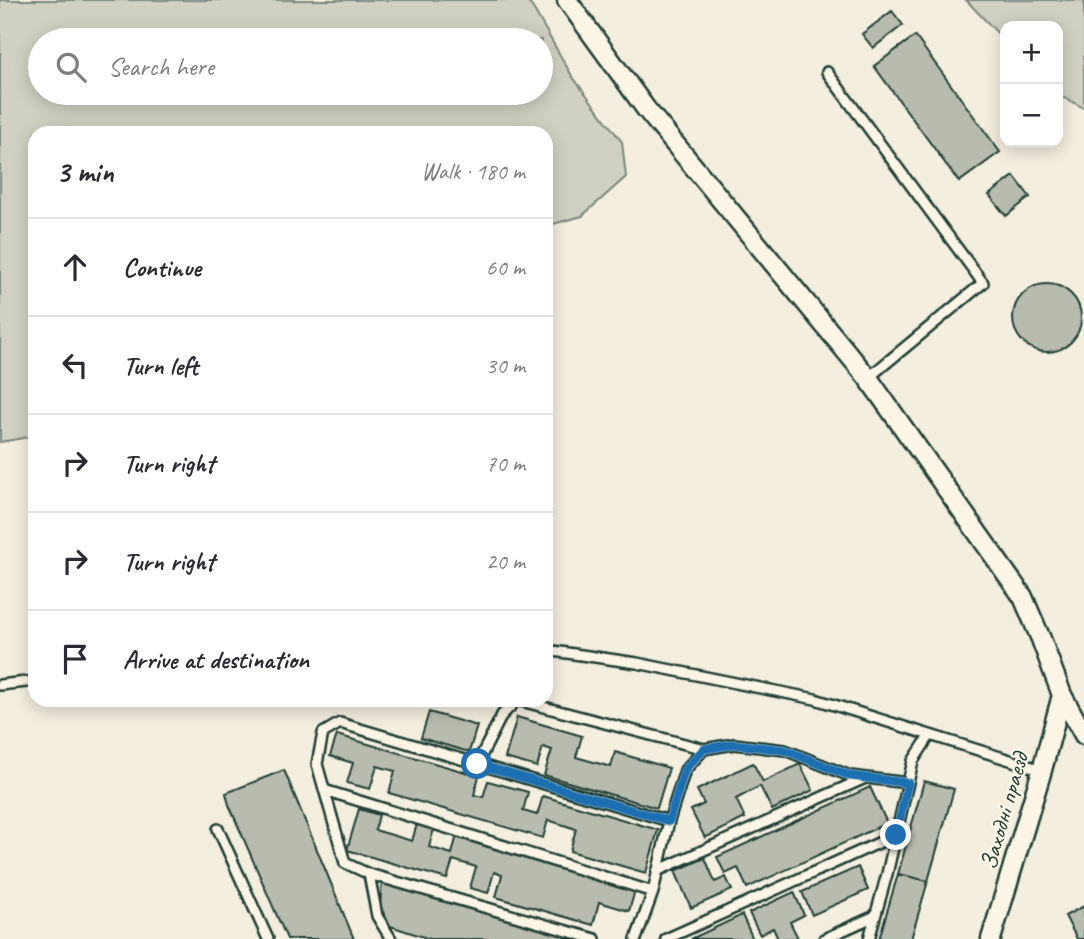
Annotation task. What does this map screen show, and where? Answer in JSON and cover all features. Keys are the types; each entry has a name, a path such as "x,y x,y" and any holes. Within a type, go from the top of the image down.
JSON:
{"street":[{"path":"567,0 646,109 868,378 1023,597 1062,695 1084,735"},
{"name":"Заходні праезд","path":"992,939 1062,695"}],"lane":[{"path":"827,72 983,283 868,378"},
{"path":"553,651 637,663 815,699 1042,770"},
{"path":"0,685 28,682"},
{"path":"477,764 502,715 510,707"},
{"path":"544,707 704,749 734,744 785,750 850,776 908,783"},
{"path":"595,939 369,874 345,863 317,764 323,733 341,723 669,821"},
{"path":"869,939 914,761 930,735"},
{"path":"636,939 653,892 669,821 685,769 704,749"},
{"path":"657,871 864,778"},
{"path":"324,790 653,892"},
{"path":"218,829 268,939"},
{"path":"666,939 896,835"},
{"path":"369,874 377,916 391,939"},
{"path":"824,939 875,916"}],"shaded area":[{"path":"0,0 526,0 544,28 28,28 28,105 553,105 553,43 572,76 622,142 626,177 582,216 553,224 553,126 28,126 28,437 0,442"},
{"path":"966,0 1084,0 1084,108 1063,98 1063,21 1000,21 1000,36"}],"building":[{"path":"892,11 903,25 873,48 862,34"},
{"path":"915,36 1000,152 959,182 874,66"},
{"path":"1014,176 1030,197 1006,216 989,195"},
{"path":"1047,284 1060,287 1071,294 1078,305 1081,318 1078,331 1071,342 1060,349 1047,352 1034,349 1023,342 1016,331 1013,318 1016,305 1023,294 1034,287"},
{"path":"429,712 477,726 469,752 421,738"},
{"path":"517,717 582,736 576,757 611,767 615,752 669,768 657,808 544,775 552,750 543,747 537,767 505,758"},
{"path":"337,735 479,776 474,795 483,797 488,781 528,792 523,811 537,815 543,796 658,830 646,873 570,851 576,829 548,820 543,838 389,793 395,771 377,766 370,789 347,783 353,763 330,756"},
{"path":"753,763 763,782 800,764 813,790 772,810 760,786 736,799 745,818 705,838 691,810 704,804 697,790"},
{"path":"284,770 354,939 287,939 229,805 226,793"},
{"path":"924,781 954,789 928,881 898,874"},
{"path":"870,787 887,823 747,888 738,868 725,874 717,857"},
{"path":"359,809 379,815 375,830 412,841 417,824 434,829 429,847 452,854 457,835 636,887 629,911 599,902 593,925 496,897 502,875 494,872 488,893 470,888 476,867 453,860 447,879 347,850"},
{"path":"705,858 715,882 726,877 732,890 691,908 675,871"},
{"path":"858,867 868,890 812,915 802,892"},
{"path":"898,874 928,881 911,939 879,939"},
{"path":"382,881 581,939 430,939 390,926 380,906"},
{"path":"794,892 804,915 790,922 798,938 778,939 773,928 760,935 749,913"},
{"path":"1084,906 1084,939 1077,939 1065,916"},
{"path":"742,915 753,939 691,939"}],"route":[{"path":"477,764 669,821 685,769 704,749 734,744 785,750 850,776 908,783 896,835"}]}
